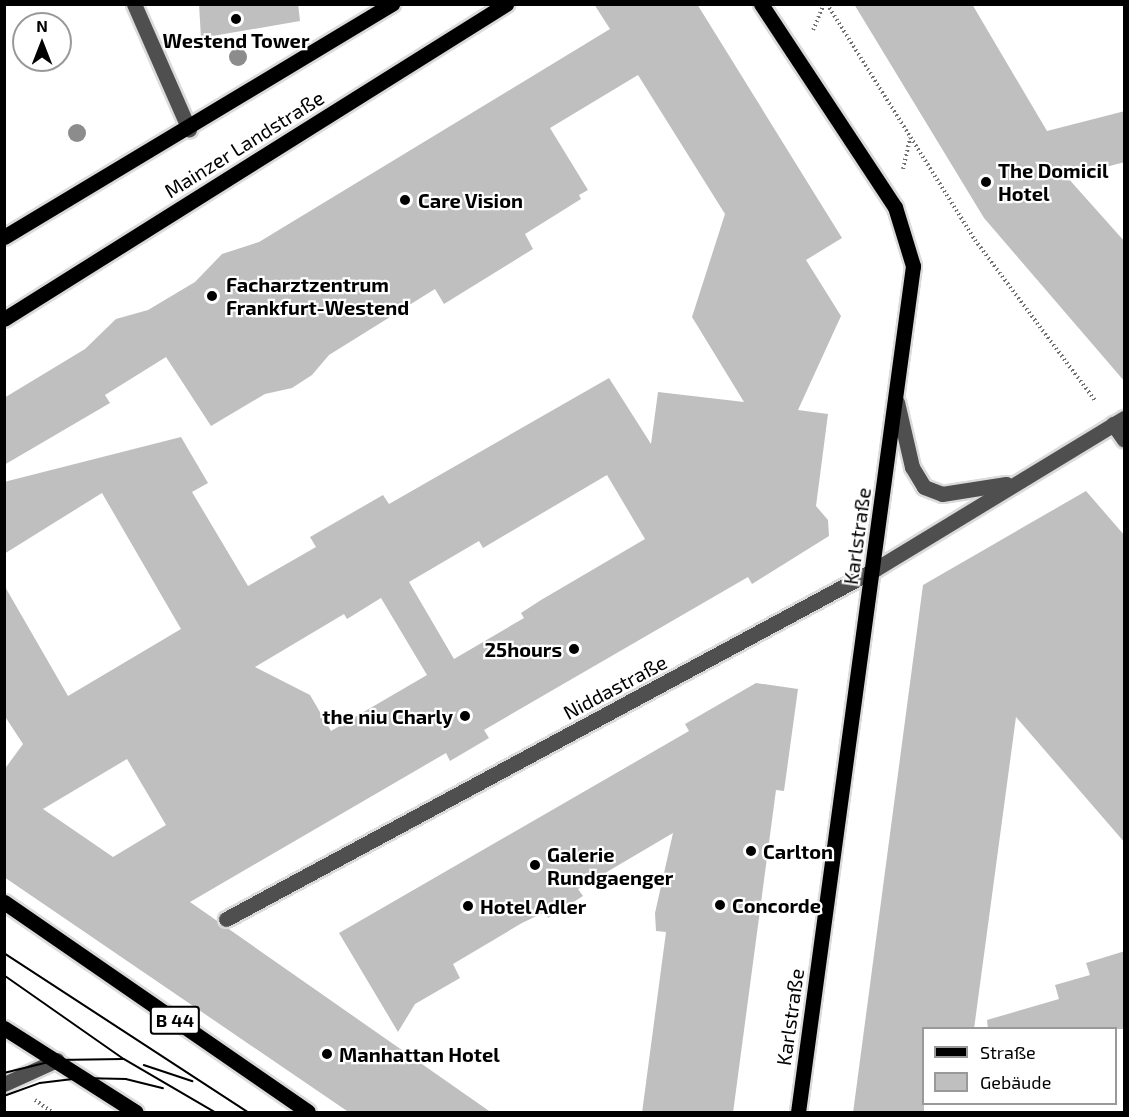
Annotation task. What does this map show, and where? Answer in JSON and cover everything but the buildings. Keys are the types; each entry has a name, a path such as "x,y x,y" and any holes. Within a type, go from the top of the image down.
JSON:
{"main road":[{"name":"Mainzer Landstraße","path":"4,237 189,129 393,4"},
{"name":"Mainzer Landstraße","path":"4,319 506,4"},
{"name":"Karlstraße","path":"761,4 906,231 913,266 897,402 798,1113"},
{"name":"B 44","path":"4,902 308,1113"},
{"path":"4,1028 136,1113"}],"street":[{"path":"134,4 189,129"},
{"name":"Niddastraße","path":"897,402 912,467 932,492 971,491 1018,481"},
{"path":"1119,421 1125,440"},
{"name":"Niddastraße","path":"226,919 874,570 1119,421"},
{"path":"4,1084 57,1060"}],"path":[{"path":"826,4 975,240 1119,421"},
{"path":"32,1098 52,1113"}],"tram line":[{"path":"4,953 248,1112"},
{"path":"4,975 124,1059 215,1112"},
{"path":"4,1073 57,1060 123,1059"},
{"path":"144,1065 192,1081"},
{"path":"4,1096 40,1083 81,1078 126,1079 163,1088"}],"place":[{"name":"Westend Tower","path":"236,19"},
{"name":"The Domicil Hotel","path":"986,182"},
{"name":"Care Vision","path":"405,200"},
{"name":"Facharztzentrum Frankfurt-Westend","path":"212,296"},
{"name":"25hours","path":"574,649"},
{"name":"the niu Charly","path":"465,716"},
{"name":"Carlton","path":"751,851"},
{"name":"Galerie Rundgaenger","path":"535,865"},
{"name":"Concorde","path":"720,905"},
{"name":"Hotel Adler","path":"468,906"},
{"name":"Manhattan Hotel","path":"327,1054"}]}
